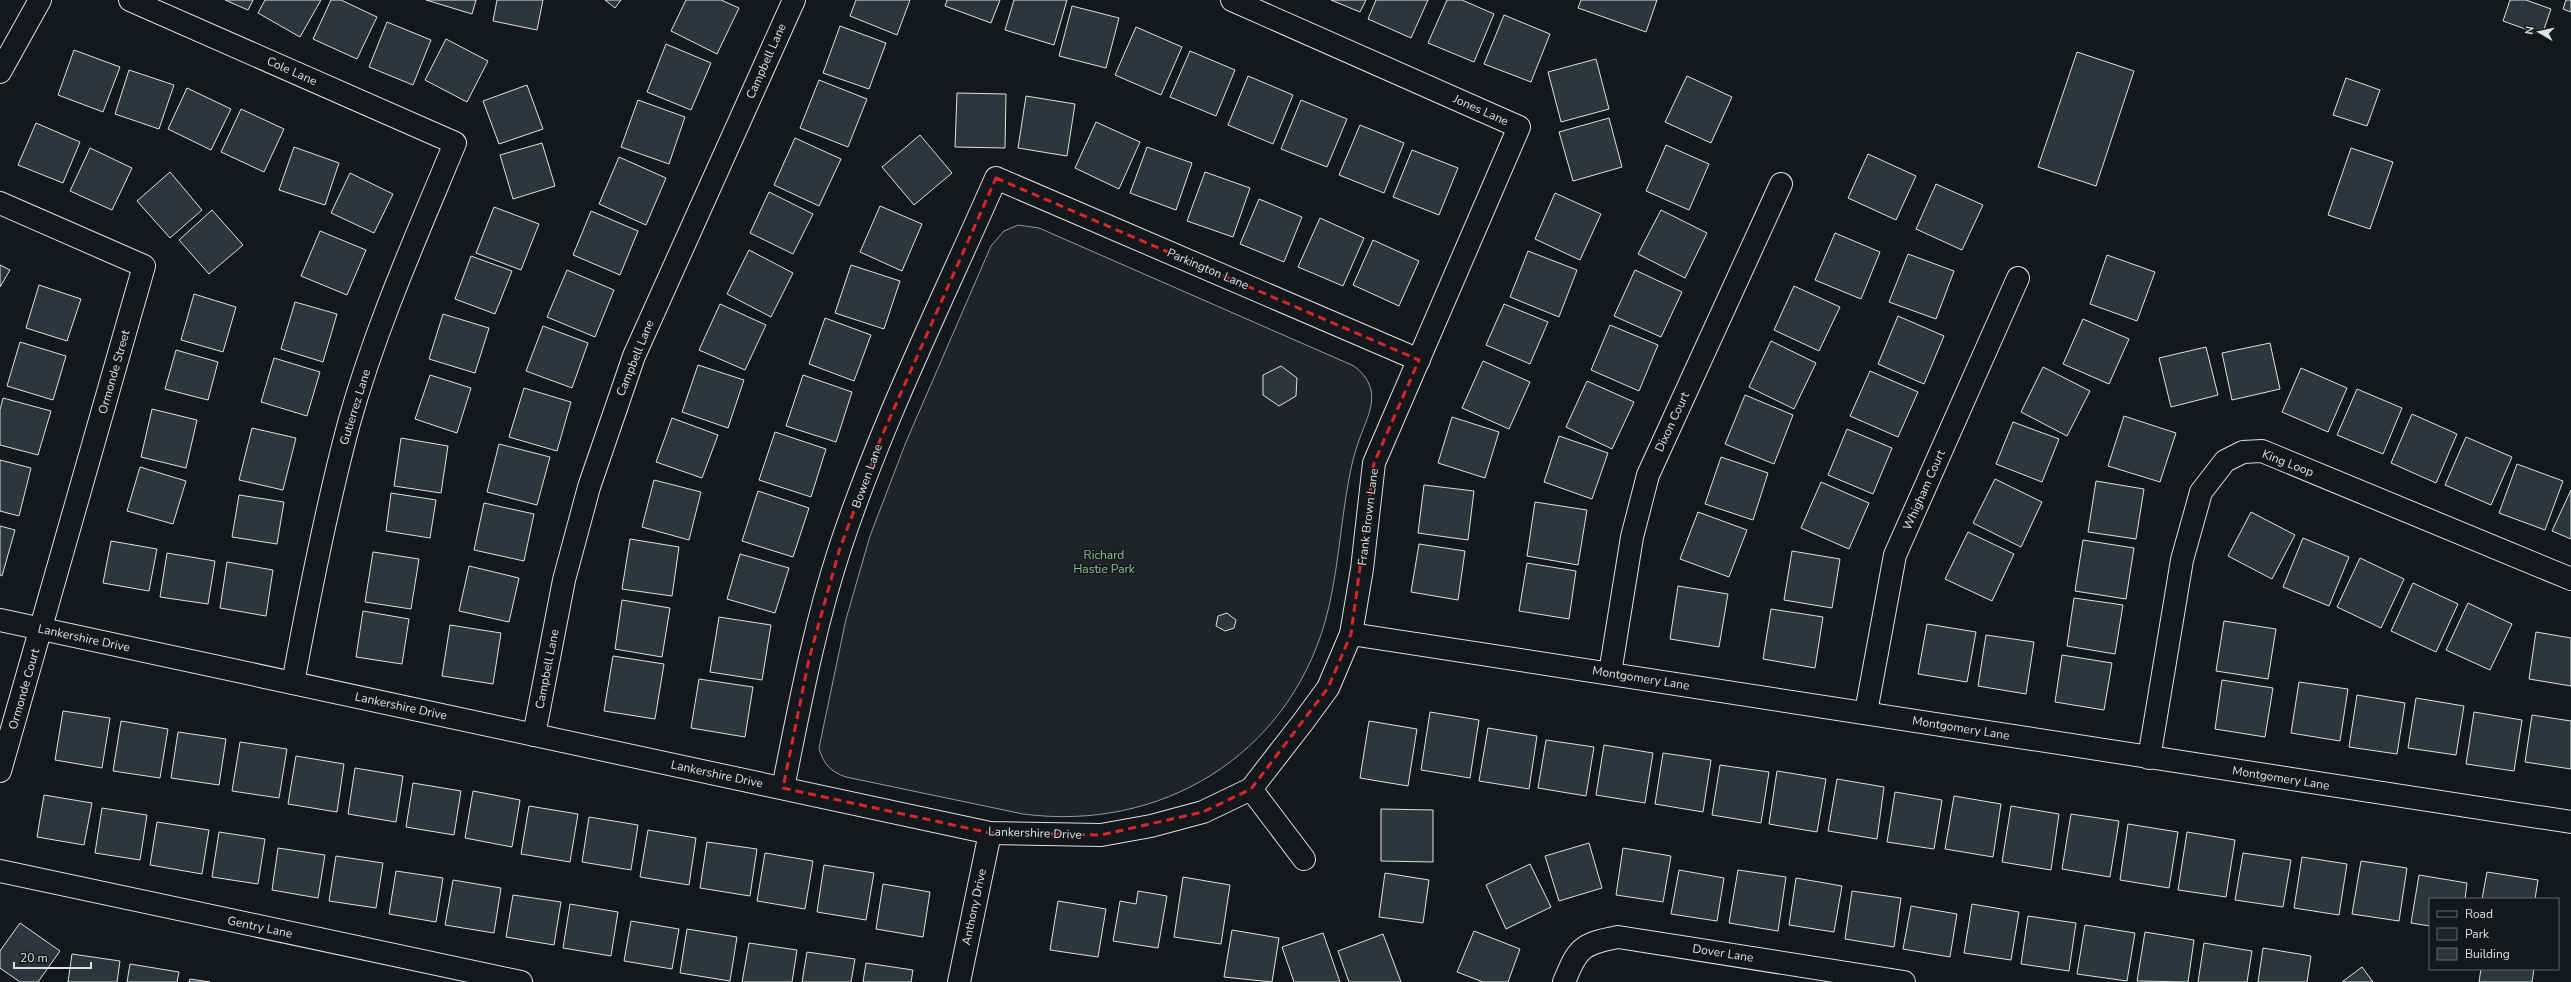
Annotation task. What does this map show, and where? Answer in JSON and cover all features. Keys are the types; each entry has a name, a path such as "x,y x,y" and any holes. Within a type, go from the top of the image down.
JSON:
{"street":[{"path":"0,72 40,0"},
{"name":"Cole Lane","path":"130,0 455,143"},
{"name":"Campbell Lane","path":"534,735 564,580 589,487 634,356 794,0"},
{"name":"Jones Lane","path":"1232,0 1519,127 1419,360"},
{"name":"Gutierrez Lane","path":"293,683 322,532 349,422 381,323 455,143"},
{"name":"Parkington Lane","path":"996,178 1419,360"},
{"name":"Bowen Lane","path":"783,788 809,659 839,551 881,438 996,178"},
{"name":"Dixon Court","path":"1610,673 1632,536 1648,475 1781,184"},
{"name":"Ormonde Street","path":"0,204 144,266 41,629"},
{"name":"Whigham Court","path":"1866,712 1896,555 2018,278"},
{"name":"Frank Brown Lane","path":"1351,634 1362,569 1374,463 1419,360"},
{"name":"King Loop","path":"2149,758 2182,560 2202,492 2225,461 2243,452 2262,451 2571,578"},
{"name":"Lankershire Drive","path":"0,620 990,833 1101,835 1151,826 1203,812 1251,789 1328,688 1351,634"},
{"name":"Ormonde Court","path":"0,771 41,629"},
{"name":"Montgomery Lane","path":"1351,634 1866,712 2149,758 2571,822"},
{"path":"1251,789 1304,859"},
{"name":"Anthony Drive","path":"959,982 990,833"},
{"name":"Gentry Lane","path":"0,871 521,982"},
{"name":"Dover Lane","path":"1564,982 1575,955 1591,942 1618,937 1904,982"}],"highlighted area":[{"path":"996,178 1419,360 1374,463 1351,634 1328,688 1251,789 1203,812 1101,835 990,833 783,788 809,659 839,551 881,438"}],"green space":[{"name":"Richard Hastie Park","path":"1018,225 1039,228 1354,366 1369,384 1372,393 1369,412 1351,470 1333,587 1325,622 1306,670 1281,711 1248,747 1211,775 1168,797 1122,811 1074,816 1023,814 846,777 836,773 828,767 819,748 846,619 870,536 906,442 991,246 1004,231"}],"building":[{"path":"225,0 253,0 248,10"},
{"path":"265,0 321,0 300,37 258,13"},
{"path":"331,0 341,0 377,17 357,59 313,39"},
{"path":"426,0 476,0 472,14"},
{"path":"497,0 543,0 537,30 493,21"},
{"path":"605,0 621,0 615,8"},
{"path":"686,0 721,0 739,8 717,54 671,31"},
{"path":"856,0 910,0 897,35 850,16"},
{"path":"947,0 1000,0 991,23 945,6"},
{"path":"1014,0 1067,0 1054,45 1005,30"},
{"path":"1331,0 1366,0 1360,12"},
{"path":"1376,0 1428,0 1411,38 1368,19"},
{"path":"1447,0 1462,0 1494,14 1474,62 1428,43"},
{"path":"1581,0 1657,0 1646,32 1578,8"},
{"path":"2510,0 2526,0 2551,9 2542,35 2503,21"},
{"path":"2566,0 2571,0 2571,12 2563,9"},
{"path":"1072,6 1119,18 1106,68 1059,56"},
{"path":"1504,15 1550,34 1531,82 1484,64"},
{"path":"387,22 431,40 413,85 369,67"},
{"path":"840,26 886,43 869,89 823,73"},
{"path":"1136,27 1182,47 1161,95 1115,75"},
{"path":"446,39 488,61 467,102 425,80"},
{"path":"666,44 711,63 691,110 647,92"},
{"path":"74,50 120,67 103,112 58,95"},
{"path":"1190,51 1235,70 1216,116 1170,97"},
{"path":"2077,52 2134,71 2096,186 2038,167"},
{"path":"1596,59 1609,109 1561,122 1548,72"},
{"path":"129,70 174,85 159,129 115,114"},
{"path":"1248,76 1293,95 1273,144 1228,125"},
{"path":"1687,76 1732,97 1711,143 1665,122"},
{"path":"2346,78 2380,90 2367,126 2333,115"},
{"path":"819,80 867,99 848,147 800,128"},
{"path":"527,85 543,129 499,144 483,101"},
{"path":"187,88 231,109 211,150 168,129"},
{"path":"957,93 1006,94 1005,148 955,147"},
{"path":"1026,96 1075,104 1067,156 1018,148"},
{"path":"638,100 685,117 669,164 621,147"},
{"path":"1301,100 1347,119 1327,167 1281,149"},
{"path":"241,109 284,129 264,172 221,152"},
{"path":"1609,118 1622,167 1573,181 1559,132"},
{"path":"1096,122 1140,142 1119,189 1075,168"},
{"path":"36,123 80,142 63,183 18,165"},
{"path":"1360,125 1404,143 1384,193 1339,175"},
{"path":"920,135 952,173 914,205 882,167"},
{"path":"795,138 841,159 819,206 774,185"},
{"path":"542,143 555,186 513,199 500,155"},
{"path":"1666,145 1709,164 1689,210 1646,191"},
{"path":"294,147 339,163 325,205 279,190"},
{"path":"1147,147 1192,163 1176,210 1130,193"},
{"path":"90,148 132,168 112,210 70,191"},
{"path":"2351,148 2393,162 2370,229 2328,215"},
{"path":"1412,150 1458,168 1439,215 1393,197"},
{"path":"1868,154 1916,176 1896,220 1848,198"},
{"path":"619,157 666,178 646,225 599,204"},
{"path":"170,172 202,210 170,238 137,201"},
{"path":"1205,172 1250,188 1233,237 1187,221"},
{"path":"350,173 393,194 374,233 331,213"},
{"path":"1936,184 1983,205 1962,250 1916,229"},
{"path":"769,192 813,214 793,254 750,233"},
{"path":"1555,193 1601,214 1580,260 1535,239"},
{"path":"1259,199 1302,217 1284,262 1240,244"},
{"path":"880,206 922,224 902,271 860,252"},
{"path":"494,207 539,224 521,270 476,253"},
{"path":"212,210 243,245 209,274 179,240"},
{"path":"1661,210 1707,233 1685,278 1638,254"},
{"path":"591,211 638,231 620,275 573,255"},
{"path":"1320,218 1364,238 1343,286 1298,267"},
{"path":"320,231 366,250 347,295 301,276"},
{"path":"1835,233 1880,252 1861,299 1815,280"},
{"path":"1373,240 1419,261 1399,306 1353,285"},
{"path":"749,250 793,273 771,317 727,294"},
{"path":"1528,251 1577,270 1559,317 1510,297"},
{"path":"1908,254 1954,271 1936,319 1889,302"},
{"path":"2107,255 2155,272 2137,321 2090,304"},
{"path":"471,256 512,271 495,314 455,299"},
{"path":"0,265 10,270 0,287"},
{"path":"851,265 900,281 884,329 835,313"},
{"path":"567,270 614,290 595,337 547,317"},
{"path":"1635,270 1682,292 1661,337 1614,316"},
{"path":"39,285 81,299 67,341 26,328"},
{"path":"1794,286 1840,307 1819,351 1774,330"},
{"path":"194,294 236,307 223,352 181,340"},
{"path":"295,302 337,314 323,362 281,349"},
{"path":"720,304 766,325 745,370 699,350"},
{"path":"1504,304 1548,322 1530,364 1486,345"},
{"path":"443,314 489,328 475,373 429,359"},
{"path":"1898,316 1944,336 1924,384 1878,364"},
{"path":"825,318 871,335 854,381 809,364"},
{"path":"2083,319 2129,339 2109,384 2063,364"},
{"path":"1610,325 1658,345 1639,391 1591,370"},
{"path":"543,326 588,343 572,388 526,371"},
{"path":"1771,341 1816,363 1794,409 1749,387"},
{"path":"20,342 66,356 53,400 7,386"},
{"path":"2270,343 2280,389 2232,400 2222,353"},
{"path":"2206,347 2218,395 2171,407 2159,358"},
{"path":"176,350 218,362 208,400 165,389"},
{"path":"274,358 320,372 307,416 261,402"},
{"path":"1483,361 1530,382 1509,429 1462,408"},
{"path":"698,365 744,380 728,428 682,412"},
{"path":"1281,366 1297,378 1296,396 1279,406 1263,395 1263,375"},
{"path":"2043,367 2090,391 2067,436 2021,412"},
{"path":"2301,368 2347,388 2328,432 2282,412"},
{"path":"1870,371 1918,392 1898,437 1850,416"},
{"path":"430,375 471,388 457,433 415,419"},
{"path":"803,375 852,392 836,442 786,426"},
{"path":"1587,381 1634,402 1612,449 1566,427"},
{"path":"524,388 571,402 557,451 509,437"},
{"path":"2357,389 2402,408 2383,454 2337,435"},
{"path":"1745,395 1793,415 1774,464 1725,444"},
{"path":"3,398 51,411 38,455 0,445 0,410"},
{"path":"152,409 197,420 186,468 141,457"},
{"path":"2412,414 2457,434 2436,483 2391,463"},
{"path":"2124,416 2176,433 2160,482 2108,466"},
{"path":"1452,417 1499,432 1485,478 1438,463"},
{"path":"672,418 718,435 702,478 656,462"},
{"path":"2013,422 2059,439 2042,482 1996,464"},
{"path":"252,428 296,438 283,490 239,480"},
{"path":"1847,429 1892,448 1873,494 1828,475"},
{"path":"775,432 826,449 811,497 759,480"},
{"path":"1559,436 1608,453 1592,499 1544,482"},
{"path":"2466,437 2512,457 2491,505 2445,485"},
{"path":"401,438 448,446 441,493 394,486"},
{"path":"499,444 550,457 537,505 487,492"},
{"path":"1721,457 1768,473 1753,520 1705,504"},
{"path":"0,460 31,468 19,516 0,511"},
{"path":"2517,464 2563,481 2545,530 2499,513"},
{"path":"140,467 186,481 173,524 127,511"},
{"path":"1995,479 2042,502 2021,547 1973,523"},
{"path":"654,480 701,492 689,540 642,527"},
{"path":"2096,481 2144,489 2136,539 2088,532"},
{"path":"1821,482 1869,503 1849,549 1801,528"},
{"path":"1424,485 1474,491 1468,540 1418,533"},
{"path":"2571,490 2571,539 2552,531"},
{"path":"758,491 809,508 793,557 742,541"},
{"path":"391,493 436,500 430,538 386,531"},
{"path":"239,495 284,502 277,544 232,537"},
{"path":"1535,502 1587,510 1578,565 1527,556"},
{"path":"484,503 534,514 524,561 474,550"},
{"path":"1698,512 1747,530 1729,577 1680,559"},
{"path":"2251,512 2295,535 2272,579 2228,556"},
{"path":"0,526 15,530 2,576 0,575"},
{"path":"1968,532 2014,554 1992,601 1945,579"},
{"path":"2303,538 2349,557 2329,606 2283,587"},
{"path":"630,539 679,547 672,596 622,589"},
{"path":"2083,540 2134,548 2126,599 2075,591"},
{"path":"111,541 157,549 149,591 103,583"},
{"path":"1419,544 1465,551 1458,600 1411,592"},
{"path":"1792,551 1840,559 1832,608 1784,600"},
{"path":"373,552 419,559 411,609 365,602"},
{"path":"167,553 215,561 208,604 160,597"},
{"path":"740,554 789,568 775,613 727,599"},
{"path":"2360,558 2404,579 2381,628 2337,607"},
{"path":"227,562 273,570 266,616 220,608"},
{"path":"1527,563 1576,571 1569,619 1519,611"},
{"path":"469,566 519,578 509,622 459,611"},
{"path":"2413,583 2458,604 2436,652 2391,631"},
{"path":"1678,586 1728,594 1719,647 1670,639"},
{"path":"2074,598 2123,605 2115,654 2067,646"},
{"path":"622,600 670,608 662,657 615,649"},
{"path":"2468,603 2512,624 2490,670 2446,650"},
{"path":"1771,609 1823,617 1815,668 1763,659"},
{"path":"363,611 409,619 402,664 356,657"},
{"path":"1227,613 1236,620 1234,628 1225,631 1216,626 1218,616"},
{"path":"719,617 771,625 762,680 710,672"},
{"path":"2224,621 2276,629 2268,679 2216,671"},
{"path":"1927,624 1976,632 1967,682 1918,674"},
{"path":"450,625 501,633 493,684 442,676"},
{"path":"2536,632 2571,638 2571,686 2529,679"},
{"path":"1986,635 2034,642 2026,694 1978,686"},
{"path":"2062,655 2112,663 2104,710 2055,702"},
{"path":"613,656 664,664 655,719 604,711"},
{"path":"699,679 753,687 745,737 691,728"},
{"path":"2222,680 2273,688 2265,737 2215,729"},
{"path":"2299,682 2348,689 2340,741 2291,733"},
{"path":"2357,695 2405,703 2397,754 2349,747"},
{"path":"2416,698 2464,706 2456,755 2408,748"},
{"path":"63,711 110,718 102,768 55,760"},
{"path":"1430,712 1479,720 1470,778 1421,770"},
{"path":"2474,712 2522,720 2514,771 2466,764"},
{"path":"2532,715 2571,721 2571,769 2525,762"},
{"path":"121,721 168,729 160,778 113,771"},
{"path":"1369,721 1417,729 1408,786 1360,778"},
{"path":"1488,728 1537,736 1529,789 1479,781"},
{"path":"178,732 226,739 219,785 171,778"},
{"path":"1546,740 1594,747 1586,796 1538,788"},
{"path":"240,742 287,749 279,798 232,791"},
{"path":"1604,745 1653,753 1645,803 1596,795"},
{"path":"1663,753 1711,760 1703,812 1655,804"},
{"path":"296,756 344,764 337,812 288,804"},
{"path":"1720,765 1769,772 1761,823 1712,815"},
{"path":"355,768 403,776 396,822 348,814"},
{"path":"1777,771 1826,779 1817,832 1769,824"},
{"path":"1837,779 1884,787 1877,839 1828,831"},
{"path":"413,783 461,791 454,835 406,827"},
{"path":"473,791 520,800 512,847 465,838"},
{"path":"1895,792 1942,800 1934,849 1887,842"},
{"path":"44,795 92,803 84,845 37,837"},
{"path":"1954,796 2001,804 1993,857 1945,849"},
{"path":"529,806 578,814 570,862 521,854"},
{"path":"2011,806 2059,814 2051,870 2002,862"},
{"path":"102,808 147,815 140,860 95,853"},
{"path":"1381,809 1433,810 1433,862 1381,861"},
{"path":"2071,814 2119,821 2110,877 2062,869"},
{"path":"589,817 638,825 631,870 582,862"},
{"path":"157,822 209,830 202,874 150,865"},
{"path":"2128,824 2178,832 2169,888 2120,880"},
{"path":"648,830 696,838 689,885 640,877"},
{"path":"219,832 265,839 258,884 212,877"},
{"path":"2187,832 2235,840 2226,897 2178,890"},
{"path":"707,842 757,849 750,896 700,888"},
{"path":"1589,843 1602,888 1559,901 1545,856"},
{"path":"278,848 325,855 318,898 272,890"},
{"path":"1623,848 1671,856 1663,902 1616,895"},
{"path":"765,853 813,861 805,909 757,901"},
{"path":"2243,853 2291,860 2283,907 2235,900"},
{"path":"336,856 383,863 376,908 329,901"},
{"path":"2302,857 2347,864 2339,915 2294,908"},
{"path":"2361,861 2407,868 2399,921 2352,914"},
{"path":"1530,864 1551,907 1506,929 1486,885"},
{"path":"824,865 874,873 866,920 817,912"},
{"path":"1679,870 1724,878 1717,921 1671,914"},
{"path":"1738,870 1786,877 1778,931 1729,923"},
{"path":"396,871 443,878 436,922 389,914"},
{"path":"2487,872 2538,880 2535,898 2482,898"},
{"path":"1385,873 1429,880 1423,923 1379,917"},
{"path":"2419,875 2467,883 2465,898 2429,898 2429,926 2411,923"},
{"path":"1183,877 1230,885 1221,944 1174,937"},
{"path":"1796,878 1842,886 1834,932 1789,925"},
{"path":"453,880 501,888 494,933 445,925"},
{"path":"883,884 930,892 923,937 876,929"},
{"path":"1138,891 1167,896 1158,948 1113,941 1120,901 1136,904"},
{"path":"1852,891 1901,898 1894,947 1845,939"},
{"path":"513,895 561,902 554,945 506,937"},
{"path":"1058,901 1106,909 1098,957 1050,950"},
{"path":"570,904 618,912 611,956 563,948"},
{"path":"1972,904 2019,912 2011,960 1964,953"},
{"path":"1911,906 1957,914 1950,957 1903,949"},
{"path":"2028,916 2076,923 2069,971 2021,964"},
{"path":"631,921 679,929 672,969 624,961"},
{"path":"20,923 60,951 38,982 20,982 0,968 0,951"},
{"path":"2085,925 2135,933 2127,981 2077,974"},
{"path":"687,929 737,937 730,981 680,973"},
{"path":"1232,930 1279,938 1272,982 1224,977"},
{"path":"1474,931 1520,949 1508,982 1483,982 1457,972"},
{"path":"2145,932 2194,940 2188,982 2137,981"},
{"path":"1323,933 1340,982 1294,982 1282,947"},
{"path":"1383,934 1401,982 1349,982 1338,951"},
{"path":"749,943 797,950 792,982 742,982"},
{"path":"2204,943 2252,951 2247,982 2198,982"},
{"path":"2263,948 2311,956 2307,982 2258,982"},
{"path":"807,952 855,959 851,982 802,982"},
{"path":"72,954 120,961 117,982 68,982"},
{"path":"866,963 913,970 911,982 863,982"},
{"path":"130,964 179,972 177,982 127,982"},
{"path":"2362,967 2373,982 2342,982"},
{"path":"2481,970 2534,970 2532,982 2479,982"},
{"path":"190,979 210,982 189,982"}]}
